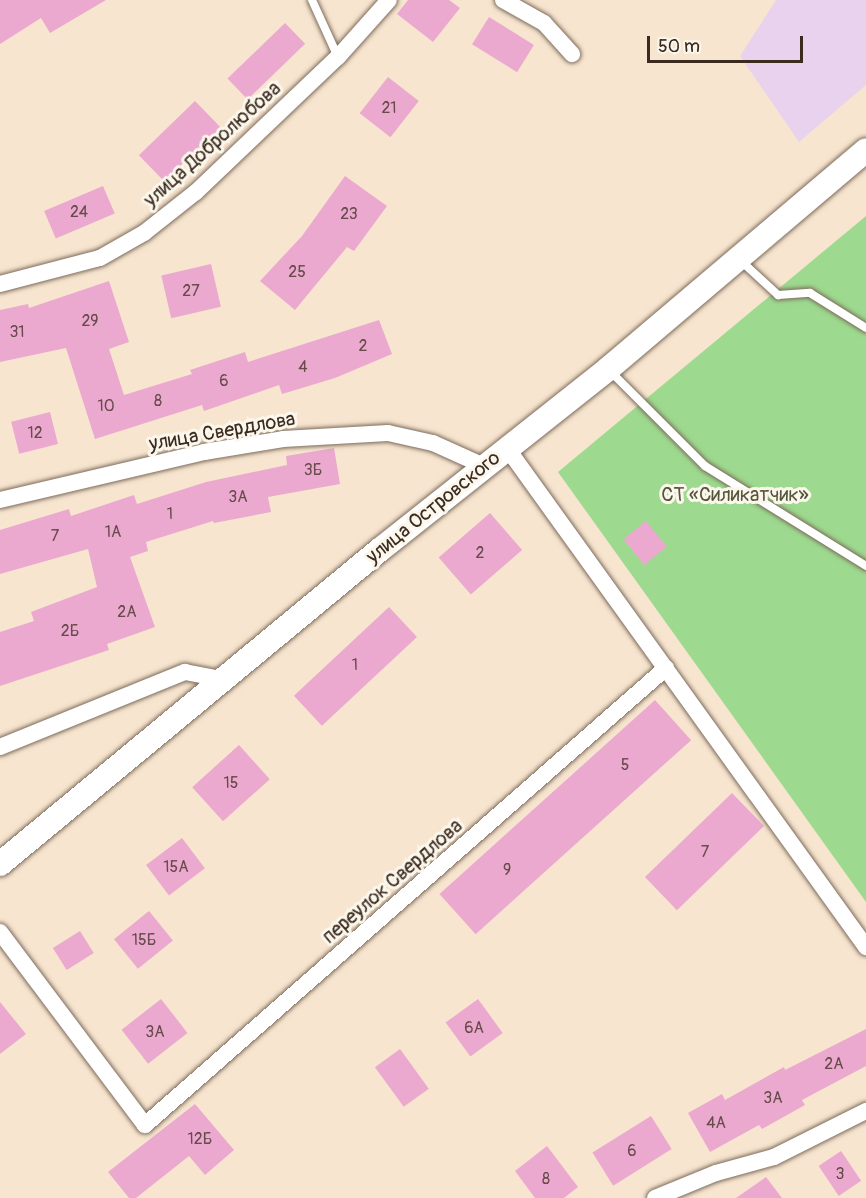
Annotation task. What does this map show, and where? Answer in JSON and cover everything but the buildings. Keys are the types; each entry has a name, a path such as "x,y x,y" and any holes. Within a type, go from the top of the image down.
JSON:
{"street":[{"name":"улица Добролюбова","path":"0,284 100,258 144,233 196,192 338,57 389,0"},
{"path":"503,0 544,23 572,54"},
{"name":"улица Островского","path":"0,864 222,679 484,466 608,369 866,150"},
{"name":"улица Свердлова","path":"0,500 204,452 283,439 388,433 433,443 484,466"},
{"path":"507,448 866,947"},
{"name":"переулок Свердлова","path":"0,932 146,1125 666,668"},
{"path":"0,747 185,672 222,679"},
{"path":"655,1198 716,1173 774,1157 866,1111"}],"lane":[{"path":"312,0 338,57"},
{"path":"738,258 778,296 810,293 866,328"},
{"path":"608,369 705,466 866,566"}],"shaded area":[{"path":"776,0 866,0 866,85 799,142 740,56"}],"green space":[{"name":"СТ «Силикатчик»","path":"866,216 866,902 558,472"}]}
